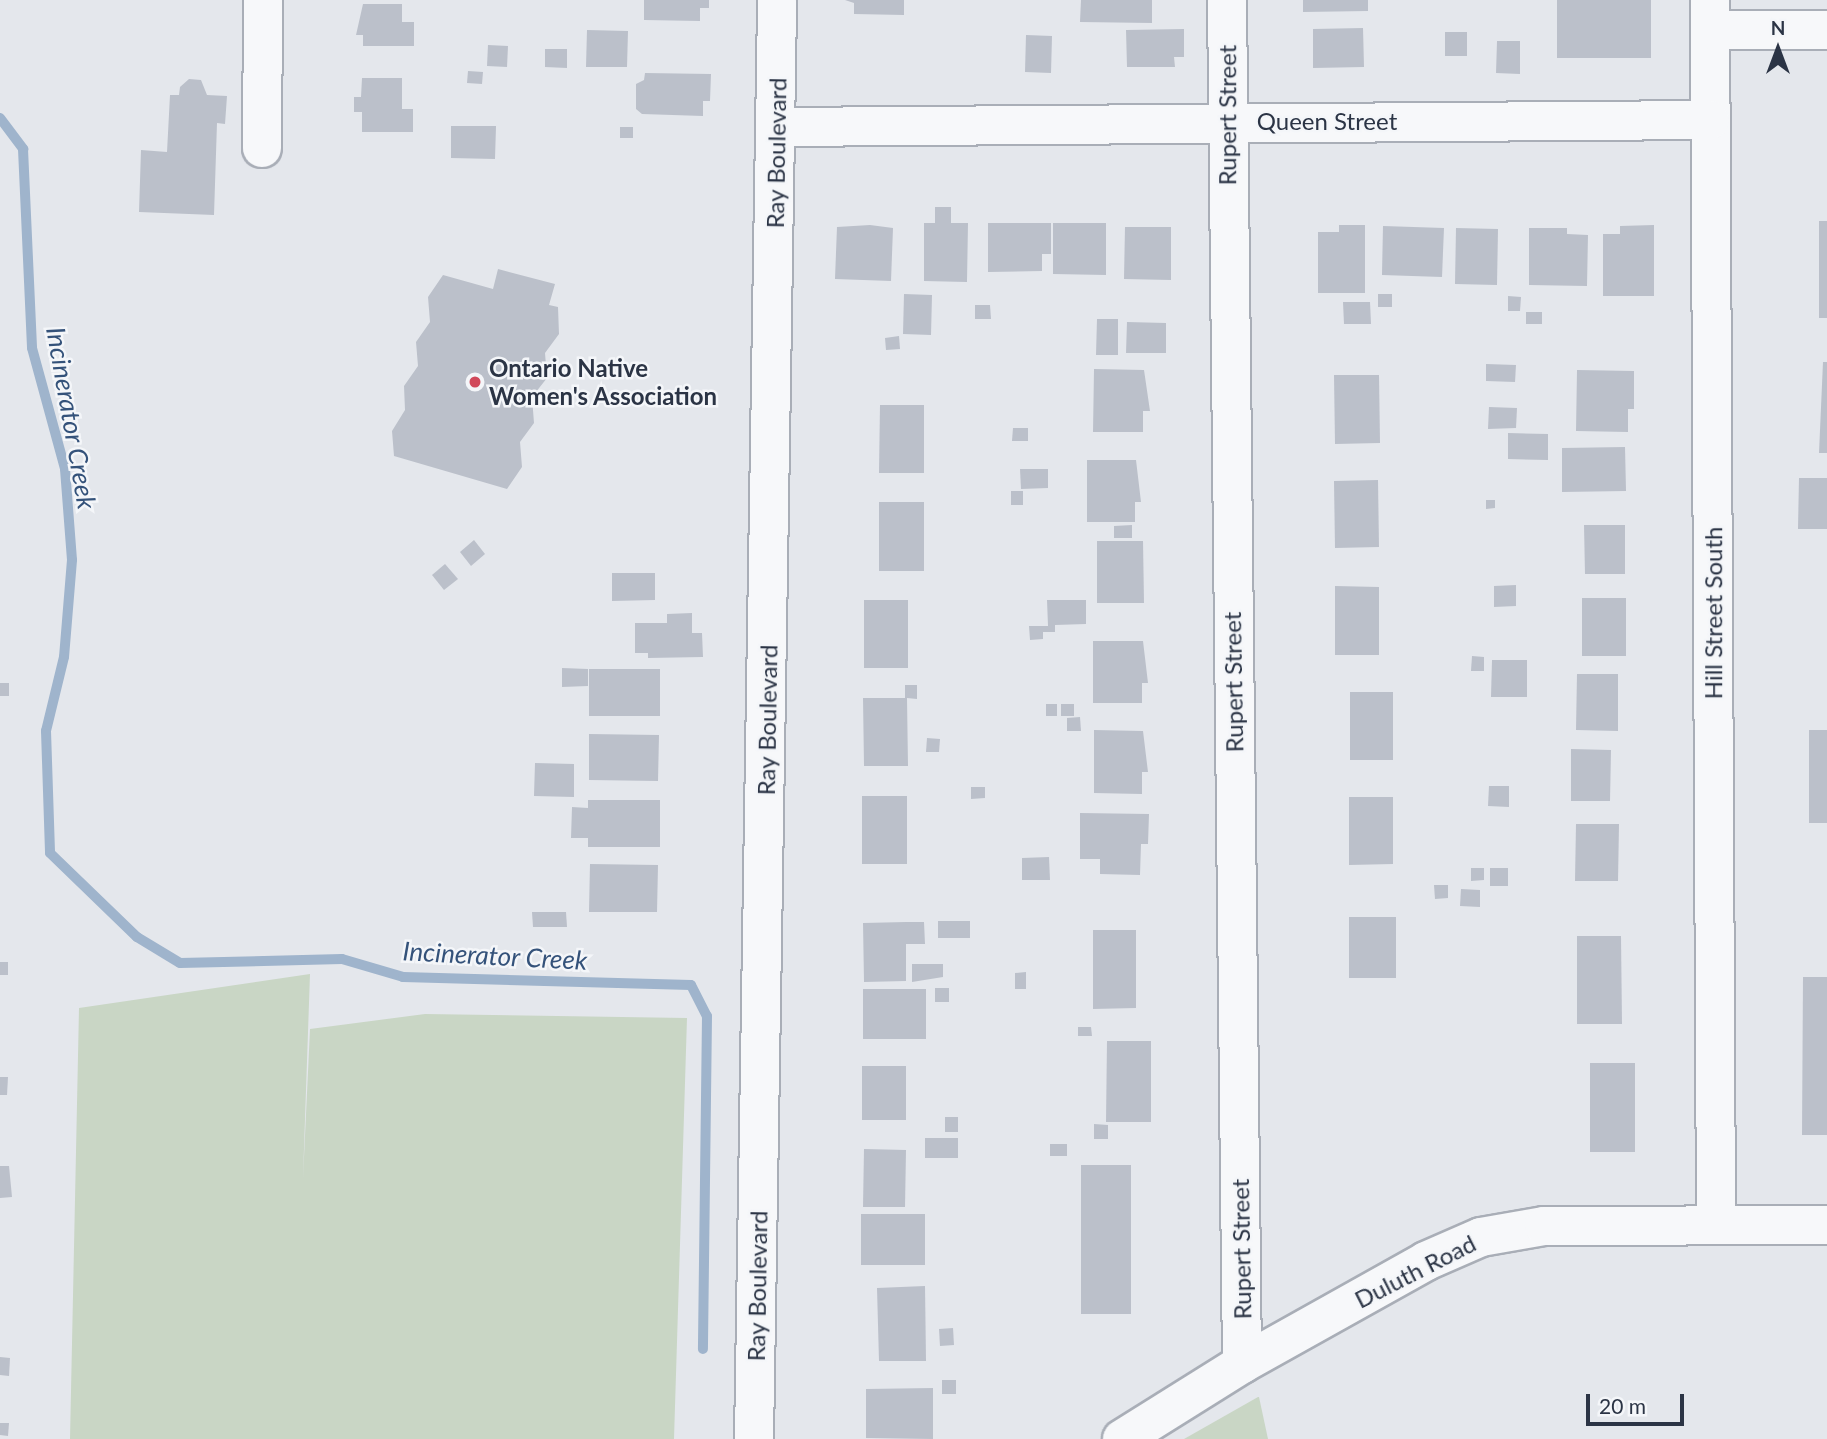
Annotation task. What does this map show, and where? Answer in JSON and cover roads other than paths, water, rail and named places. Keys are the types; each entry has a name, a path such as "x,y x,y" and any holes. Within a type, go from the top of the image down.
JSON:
{"street":[{"path":"262,148 263,0"},
{"name":"Ray Boulevard","path":"754,1439 778,0"},
{"name":"Rupert Street","path":"1227,0 1226,121 1242,1364"},
{"path":"1710,15 1827,30"},
{"name":"Hill Street South","path":"1710,15 1716,1225"},
{"name":"Queen Street","path":"777,127 1226,121 1710,120"},
{"name":"Duluth Road","path":"1122,1439 1242,1364 1426,1261 1481,1237 1544,1226 1827,1224"}],"waterway":[{"name":"Incinerator Creek","path":"0,118 23,149 32,348 65,469 72,560 64,657 46,731 50,853 137,937 180,963 342,959 403,977 691,985 707,1016 703,1349"}],"place":[{"name":"Ontario Native Women's Association","path":"475,382"}]}
